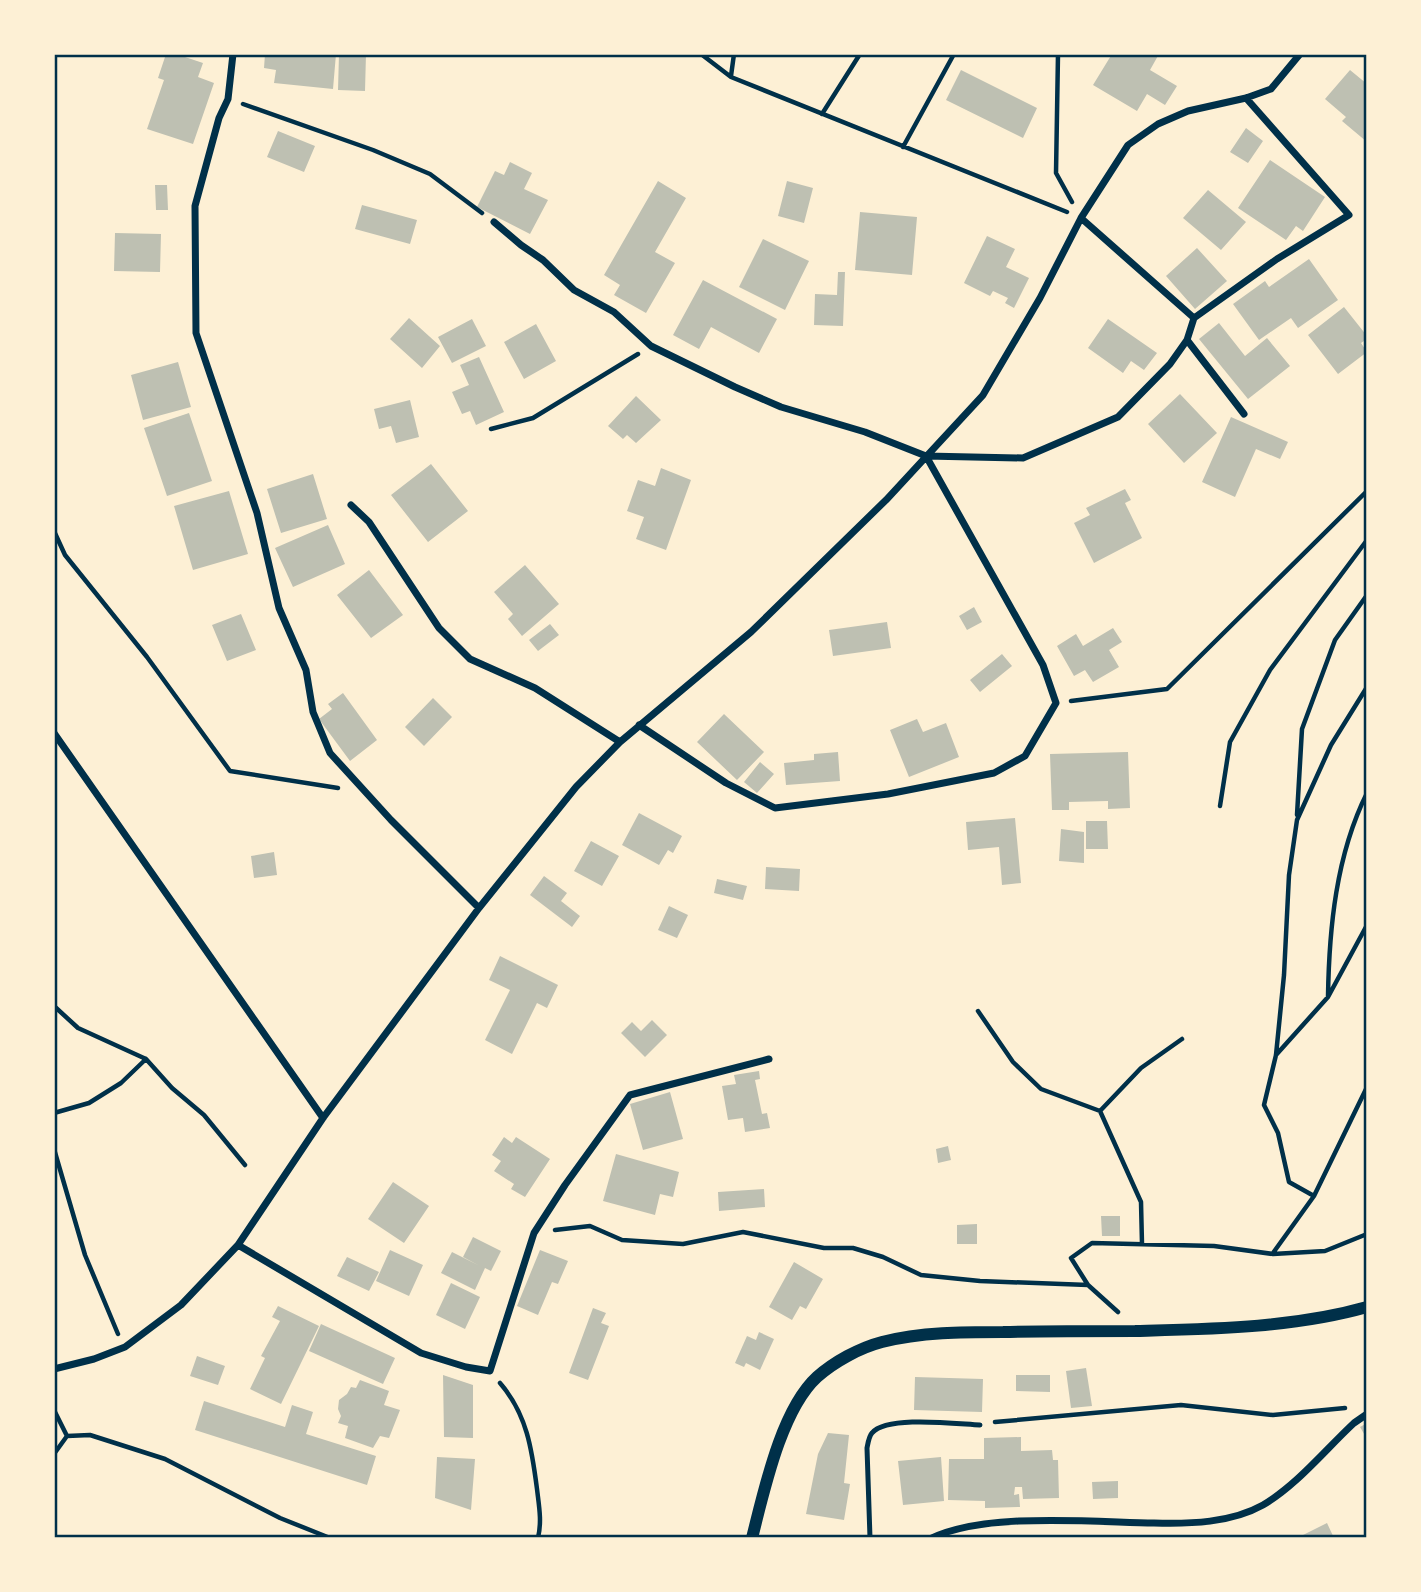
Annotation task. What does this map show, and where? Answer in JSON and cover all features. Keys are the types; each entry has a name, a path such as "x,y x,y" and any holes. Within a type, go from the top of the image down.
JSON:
{"street":[{"path":"233,54 228,99 219,118 195,206 196,333 257,513 279,608 306,670 313,712 330,753 479,908"},
{"path":"54,1369 94,1359 125,1347 181,1305 239,1245 323,1118 479,908 576,787 639,725 751,632 886,500 983,395 1040,298 1081,218 1128,145 1158,124 1188,111 1246,98 1271,89 1300,54"},
{"path":"494,222 544,260 574,290 614,312 651,346 781,407 865,432 926,456 1023,458 1118,417 1170,364 1187,340 1194,318 1277,259 1349,215 1246,98"},
{"path":"1081,218 1194,318"},
{"path":"1187,340 1244,414"},
{"path":"639,725 726,783 775,808 888,794 994,773 1025,756 1056,703 1043,665 926,456"},
{"path":"351,505 369,522 439,628 470,659 535,688 620,743"},
{"path":"54,733 323,1118"},
{"path":"239,1245 421,1353 466,1367 490,1371 534,1233 630,1094 769,1059"},
{"path":"752,1538 766,1482 794,1409 816,1378 845,1357 880,1342 960,1332 1139,1331 1290,1322 1367,1307"},
{"path":"932,1538 956,1528 1016,1521 1177,1524 1241,1515 1283,1491 1354,1423 1367,1415"}],"lane":[{"path":"870,1538 867,1448 870,1434 877,1428 891,1424 980,1424"}],"path":[{"path":"701,54 731,76 1081,218"},
{"path":"731,76 734,54"},
{"path":"822,114 860,54"},
{"path":"903,147 954,54"},
{"path":"1056,55 1056,173 1081,218"},
{"path":"228,99 430,174 494,222"},
{"path":"492,429 533,418 651,346"},
{"path":"1056,703 1167,689 1367,491"},
{"path":"54,531 65,555 147,657 230,771 366,793"},
{"path":"1220,806 1230,742 1256,694 1270,670 1367,540"},
{"path":"1314,1196 1289,1182 1278,1133 1264,1105 1276,1055 1284,975 1289,875 1297,820 1302,729 1335,640 1367,595"},
{"path":"1297,820 1331,745 1367,687"},
{"path":"1328,997 1329,940 1343,858 1367,793"},
{"path":"54,900 54,957"},
{"path":"1276,1055 1328,997 1367,925"},
{"path":"54,1006 78,1028 146,1059 172,1088 204,1115 245,1165"},
{"path":"978,1011 1013,1062 1041,1089 1100,1111 1141,1202 1142,1244"},
{"path":"1100,1111 1141,1068 1182,1040"},
{"path":"54,1113 89,1103 121,1083 146,1059"},
{"path":"1273,1254 1314,1196 1367,1087"},
{"path":"54,1150 85,1255 125,1347"},
{"path":"534,1233 590,1226 622,1240 683,1244 743,1233 824,1248 853,1248 883,1257 920,1275 979,1281 1088,1285"},
{"path":"1139,1331 1088,1285 1071,1258 1091,1243 1214,1246 1273,1254 1325,1251 1367,1234"},
{"path":"490,1371 510,1395 532,1444 541,1524 538,1538"},
{"path":"980,1424 1020,1418 1096,1415 1181,1405 1273,1415 1353,1409"},
{"path":"54,1410 67,1436"},
{"path":"67,1436 90,1435 165,1458 280,1518 330,1538"},
{"path":"54,1454 67,1436"},
{"path":"107,1538 124,1538"}],"building":[{"path":"166,54 176,54 203,63 198,77 214,83 193,144 147,129 164,80 158,78"},
{"path":"265,54 336,54 333,89 274,83 276,70 264,68"},
{"path":"339,54 366,54 365,91 338,90"},
{"path":"1112,54 1159,54 1150,70 1177,86 1165,105 1147,94 1137,111 1093,85"},
{"path":"961,70 1037,108 1023,138 946,100"},
{"path":"1350,70 1367,84 1367,142 1342,121 1346,117 1325,99"},
{"path":"1246,128 1263,141 1248,163 1230,152"},
{"path":"278,131 315,146 304,172 267,157"},
{"path":"1270,160 1325,197 1303,231 1296,226 1286,240 1238,208"},
{"path":"510,162 532,173 524,189 548,200 530,234 477,207 495,171 504,175"},
{"path":"658,181 686,198 655,252 675,263 646,313 614,295 620,285 604,275"},
{"path":"787,181 813,188 804,223 778,216"},
{"path":"155,185 167,185 168,210 156,210"},
{"path":"1208,190 1246,222 1221,250 1183,218"},
{"path":"362,205 417,220 410,244 355,229"},
{"path":"860,212 917,217 912,275 855,270"},
{"path":"115,233 161,234 160,272 114,271"},
{"path":"987,236 1015,249 1006,267 1029,278 1014,308 1005,303 1008,298 993,291 990,296 964,283"},
{"path":"763,239 809,261 785,310 739,287"},
{"path":"1197,248 1227,281 1195,309 1166,276"},
{"path":"1309,259 1338,300 1298,328 1291,318 1259,340 1233,304 1265,281 1269,287"},
{"path":"838,272 845,272 843,326 814,325 815,294 837,295"},
{"path":"703,280 777,319 759,353 711,327 699,349 673,335"},
{"path":"1344,307 1367,336 1361,343 1367,352 1338,374 1308,335"},
{"path":"409,318 440,346 422,368 390,339"},
{"path":"472,319 486,346 452,363 438,337"},
{"path":"1108,319 1157,353 1144,370 1131,361 1123,373 1088,348"},
{"path":"1219,323 1245,356 1267,338 1290,366 1248,399 1199,339"},
{"path":"536,324 556,361 524,379 504,342"},
{"path":"479,357 504,412 476,425 470,411 462,414 452,392 469,385 460,365"},
{"path":"178,362 191,407 143,420 131,375"},
{"path":"1180,394 1217,433 1184,463 1148,424"},
{"path":"636,396 661,420 636,443 627,435 623,439 608,426"},
{"path":"410,400 419,437 396,443 391,426 379,429 374,409"},
{"path":"189,413 212,481 167,496 144,428"},
{"path":"1231,417 1288,442 1280,459 1256,449 1235,497 1202,482"},
{"path":"431,464 468,511 428,542 391,495"},
{"path":"661,468 691,480 666,550 636,539 644,517 627,511 638,480 655,486"},
{"path":"313,474 327,519 281,533 267,489"},
{"path":"1125,489 1131,500 1125,503 1142,538 1094,563 1074,523 1090,515 1086,508"},
{"path":"229,491 248,554 193,570 174,506"},
{"path":"328,525 345,564 293,587 275,548"},
{"path":"525,565 559,604 522,636 508,619 513,614 494,592"},
{"path":"369,570 403,615 371,638 337,595"},
{"path":"974,607 982,622 967,630 959,616"},
{"path":"241,614 256,650 227,661 212,625"},
{"path":"887,622 891,648 833,656 829,630"},
{"path":"550,624 559,635 538,651 529,640"},
{"path":"1113,628 1122,642 1109,650 1119,667 1093,682 1085,670 1074,676 1057,646 1076,634 1083,646"},
{"path":"1002,654 1012,666 980,692 970,680"},
{"path":"343,693 377,740 350,761 319,719 332,709 328,704"},
{"path":"433,698 452,717 424,746 405,727"},
{"path":"724,714 764,752 737,780 697,742"},
{"path":"917,719 923,732 946,723 959,757 909,777 890,730"},
{"path":"838,752 840,781 786,785 784,763 814,760 814,754"},
{"path":"1128,752 1130,808 1108,809 1108,801 1069,802 1069,810 1052,810 1050,754"},
{"path":"760,762 774,774 757,793 744,782"},
{"path":"639,813 682,836 673,853 668,850 659,865 622,845"},
{"path":"1015,818 1021,883 1002,885 999,847 968,850 966,822"},
{"path":"1086,821 1107,821 1108,849 1086,849"},
{"path":"1061,829 1084,832 1084,863 1059,861"},
{"path":"591,841 619,856 602,886 574,871"},
{"path":"274,852 277,875 254,878 251,856"},
{"path":"766,867 800,869 799,891 765,889"},
{"path":"544,876 567,893 561,901 580,916 572,927 530,895"},
{"path":"717,879 747,886 743,900 714,893"},
{"path":"669,906 688,915 677,938 658,930"},
{"path":"500,956 558,985 547,1008 537,1003 512,1054 485,1040 510,990 489,980"},
{"path":"652,1020 667,1035 645,1057 621,1033 632,1022 641,1031"},
{"path":"759,1071 760,1079 755,1080 762,1114 767,1113 770,1128 745,1132 743,1118 728,1120 722,1086 736,1084 734,1075"},
{"path":"670,1092 683,1139 643,1150 630,1104"},
{"path":"504,1137 512,1143 516,1137 550,1159 525,1197 511,1189 514,1184 494,1171 501,1161 492,1155"},
{"path":"948,1146 951,1160 938,1163 936,1149"},
{"path":"616,1154 679,1172 673,1197 660,1194 655,1215 603,1201"},
{"path":"393,1182 429,1206 404,1243 368,1219"},
{"path":"764,1189 765,1207 719,1211 718,1192"},
{"path":"1101,1216 1120,1216 1120,1236 1102,1236"},
{"path":"977,1224 977,1244 957,1244 957,1225"},
{"path":"473,1237 501,1251 491,1271 485,1268 475,1290 441,1273 452,1252 478,1265 463,1257"},
{"path":"390,1250 423,1265 409,1296 376,1281"},
{"path":"540,1250 568,1261 558,1284 552,1282 538,1315 517,1306"},
{"path":"347,1257 379,1272 369,1291 337,1276"},
{"path":"794,1262 823,1279 806,1309 800,1306 792,1320 769,1307"},
{"path":"451,1283 480,1297 465,1329 436,1315"},
{"path":"278,1306 319,1326 281,1404 250,1389 265,1358 261,1356 280,1321 272,1317"},
{"path":"593,1308 606,1313 601,1323 609,1326 588,1380 569,1373"},
{"path":"321,1324 395,1358 383,1384 309,1351"},
{"path":"759,1332 774,1339 760,1370 746,1363 744,1367 735,1363 747,1336 756,1340"},
{"path":"197,1356 225,1366 218,1385 190,1376"},
{"path":"1086,1368 1092,1406 1071,1408 1066,1371"},
{"path":"443,1375 473,1385 473,1438 444,1437"},
{"path":"1016,1375 1050,1375 1050,1392 1016,1391"},
{"path":"915,1377 983,1379 982,1412 914,1410"},
{"path":"360,1380 389,1391 384,1405 400,1410 389,1438 380,1436 373,1448 345,1438 348,1426 338,1423 341,1416 338,1409 339,1400 351,1387 356,1388"},
{"path":"204,1401 285,1427 292,1405 313,1412 306,1434 376,1456 367,1485 195,1430"},
{"path":"1367,1423 1367,1439 1360,1427"},
{"path":"828,1433 849,1435 844,1483 850,1484 844,1520 806,1514 818,1454"},
{"path":"1021,1437 1021,1451 1052,1450 1053,1460 1058,1460 1059,1498 1023,1499 1022,1487 1015,1487 1014,1495 1019,1494 1020,1507 985,1508 985,1501 948,1500 949,1459 984,1459 984,1438"},
{"path":"437,1457 475,1459 471,1510 435,1498"},
{"path":"941,1457 944,1501 903,1505 898,1461"},
{"path":"1118,1481 1118,1498 1093,1499 1092,1482"},
{"path":"1327,1523 1334,1538 1301,1538 1301,1536"}]}
